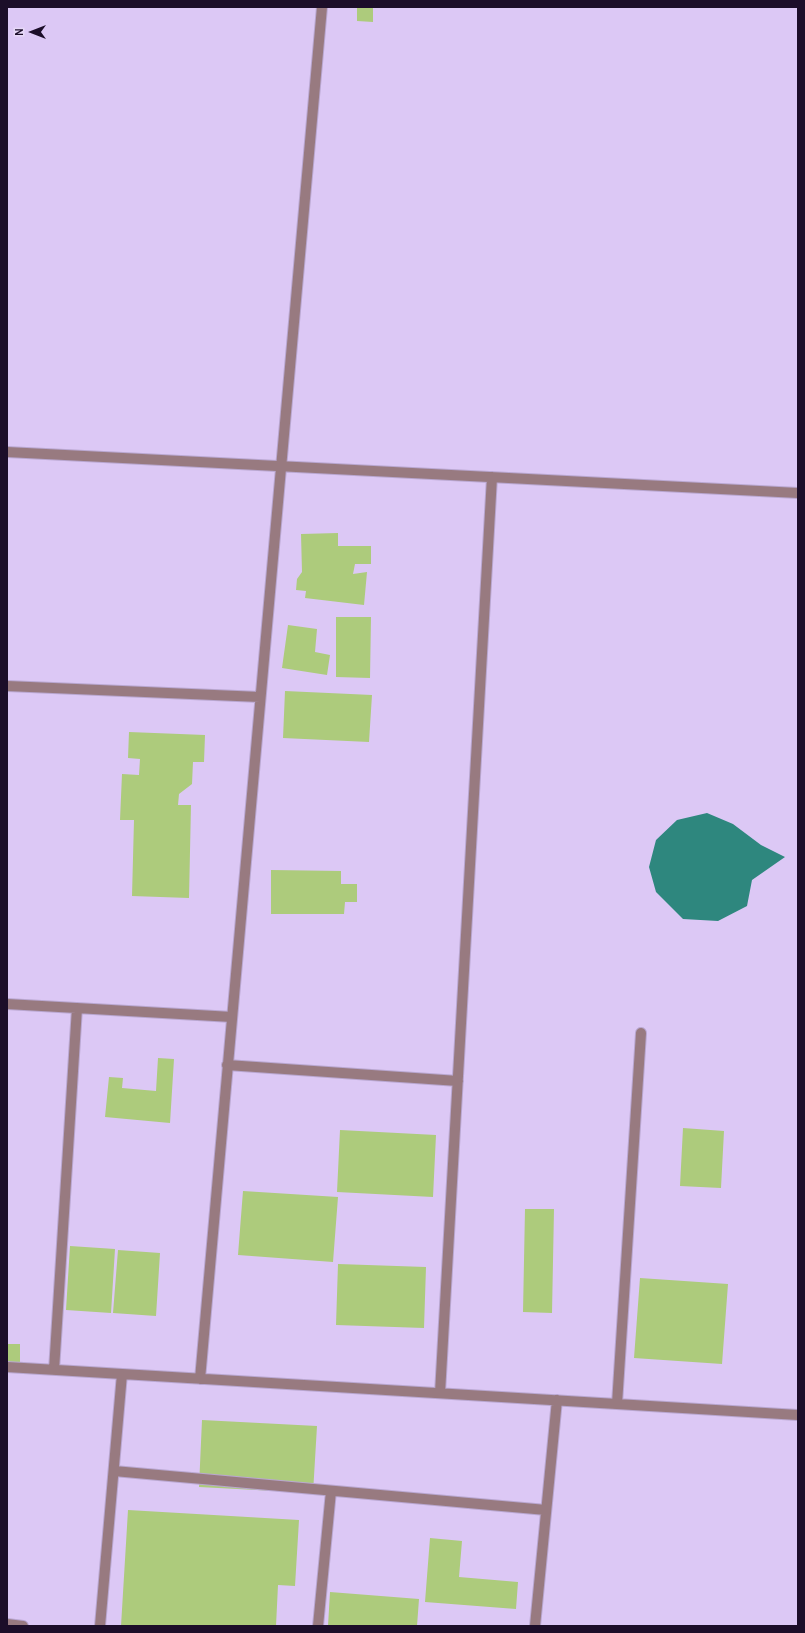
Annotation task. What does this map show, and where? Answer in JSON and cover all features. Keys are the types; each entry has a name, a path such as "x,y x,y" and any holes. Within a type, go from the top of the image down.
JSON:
{"street":[{"path":"200,1379 322,7"},
{"path":"7,452 798,493"},
{"path":"440,1393 492,477"},
{"path":"7,686 260,697"},
{"path":"7,1004 232,1017"},
{"path":"54,1370 78,1008"},
{"path":"617,1404 641,1033"},
{"path":"227,1066 458,1081"},
{"path":"7,1367 798,1415"},
{"path":"100,1626 122,1374"},
{"path":"535,1626 557,1400"},
{"path":"114,1471 546,1510"},
{"path":"318,1626 331,1491"},
{"path":"7,1624 23,1626"}],"shaded area":[{"path":"707,813 733,824 761,845 785,857 752,880 747,906 718,921 683,919 656,892 649,867 656,840 677,820"}],"building":[{"path":"357,7 373,7 373,22 357,21"},
{"path":"338,533 338,546 371,546 371,564 355,564 353,574 367,572 364,605 305,598 306,591 296,590 297,579 302,572 301,534"},
{"path":"336,617 371,617 370,678 336,677"},
{"path":"288,625 317,629 315,652 330,655 327,675 282,668"},
{"path":"285,691 372,695 369,742 283,738"},
{"path":"129,732 205,735 204,762 193,762 192,784 179,794 178,805 191,805 189,898 132,896 134,820 120,820 122,774 139,775 140,759 128,758"},
{"path":"271,870 341,871 341,884 357,884 357,902 345,902 344,914 271,914"},
{"path":"158,1058 174,1059 170,1123 105,1117 109,1077 123,1078 122,1088 156,1091"},
{"path":"683,1128 724,1131 721,1188 680,1186"},
{"path":"340,1130 436,1135 433,1197 337,1192"},
{"path":"243,1191 338,1197 333,1262 238,1255"},
{"path":"525,1209 554,1209 552,1313 523,1312"},
{"path":"70,1246 115,1249 111,1313 66,1310"},
{"path":"118,1250 160,1253 156,1316 113,1313"},
{"path":"338,1264 426,1267 424,1328 336,1325"},
{"path":"640,1278 728,1284 722,1364 634,1358"},
{"path":"7,1344 20,1344 20,1369 7,1368"},
{"path":"202,1420 317,1426 313,1493 199,1487"},
{"path":"128,1510 299,1520 295,1586 278,1585 276,1626 121,1626"},
{"path":"430,1538 462,1541 459,1577 518,1582 516,1609 425,1602"},
{"path":"330,1592 419,1599 417,1626 328,1626"}]}
